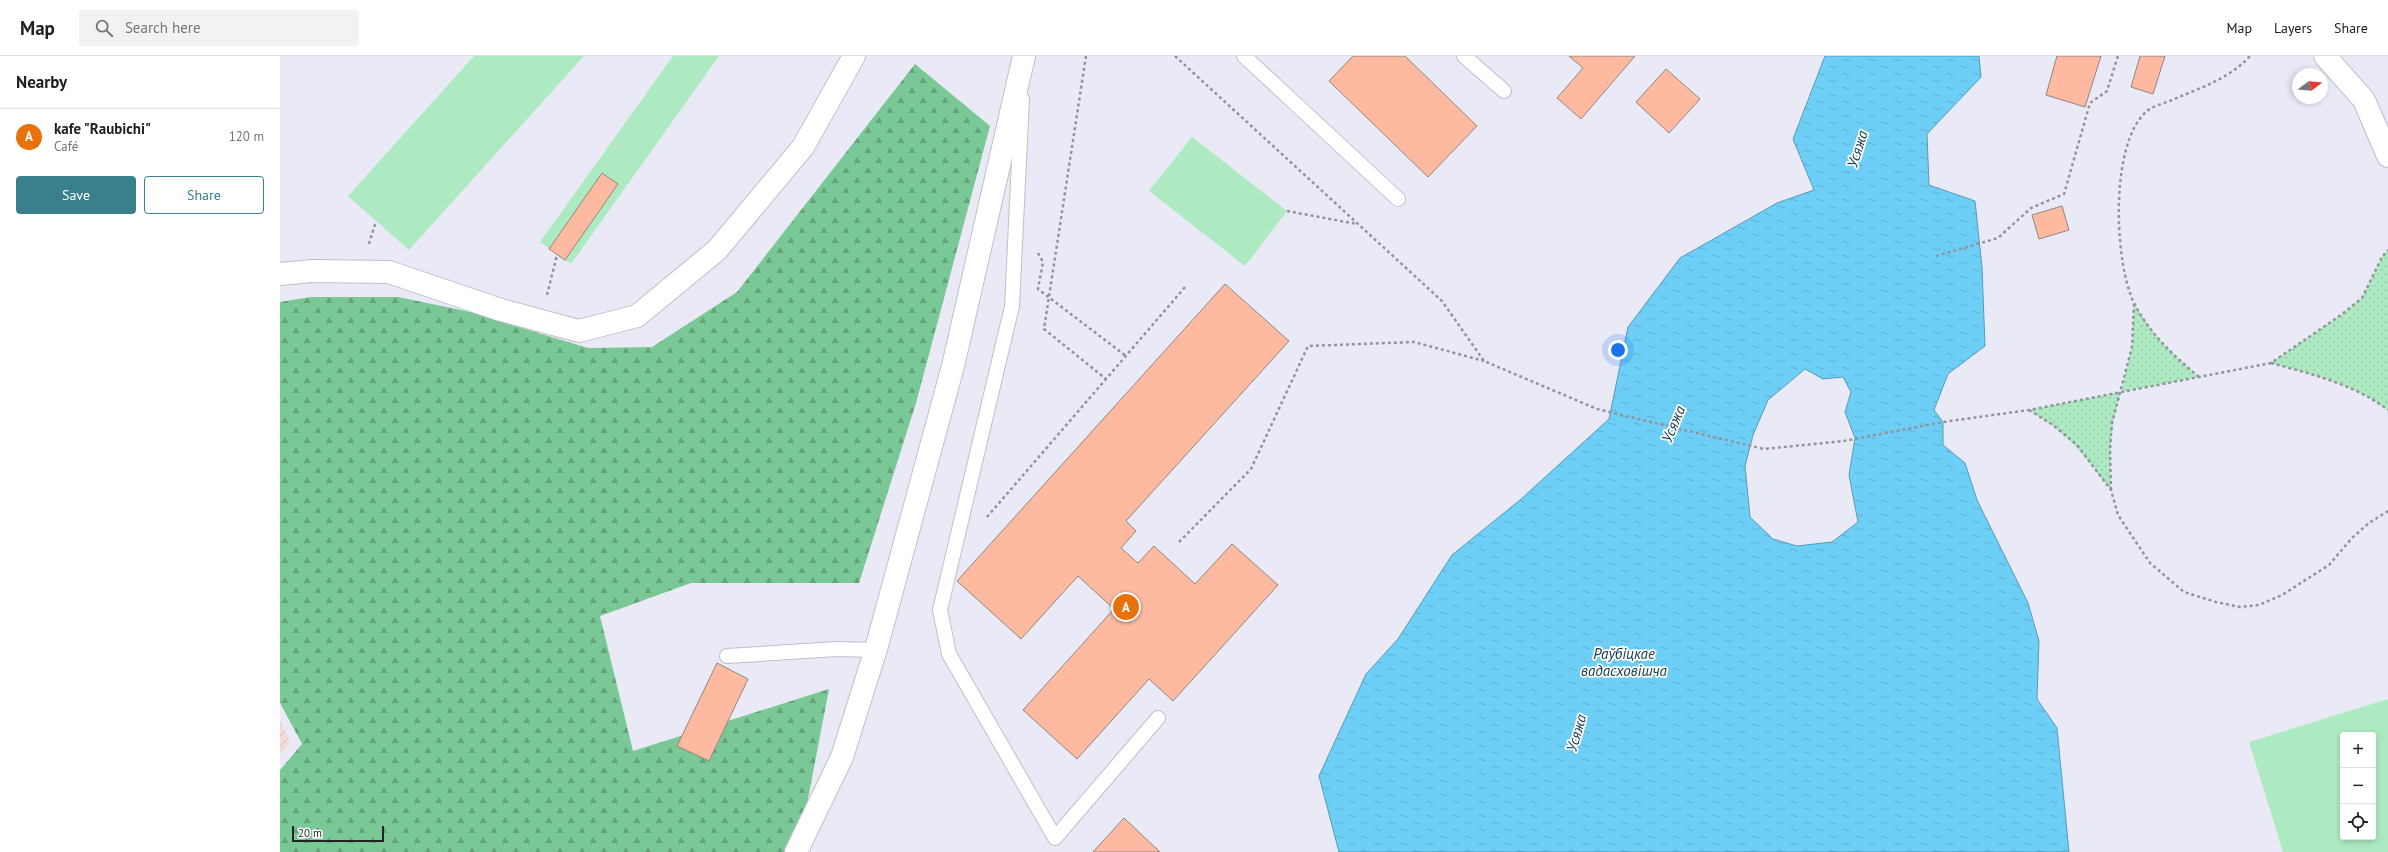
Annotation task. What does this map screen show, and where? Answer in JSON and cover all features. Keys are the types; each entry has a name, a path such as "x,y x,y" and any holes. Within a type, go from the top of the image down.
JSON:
{"street":[{"path":"280,274 312,271 389,272 501,310 579,331 637,316 717,250 804,148 854,56"},
{"path":"796,852 842,757 876,650 953,366 1024,56"},
{"path":"2325,56 2364,100 2388,156"}],"lane":[{"path":"1024,56 1012,306 940,610 946,640 949,654 1055,838 1158,718"},
{"path":"1244,56 1398,199"},
{"path":"1464,56 1504,92"},
{"path":"727,656 837,649 876,650"}],"path":[{"path":"1086,56 1044,329 1106,379"},
{"path":"1175,56 1442,301 1484,361"},
{"path":"1936,256 1998,238 2031,208 2064,194 2090,103 2107,91 2118,56"},
{"path":"2199,377 2168,351 2144,321 2134,303 2122,257 2118,223 2121,172 2127,145 2134,128 2147,111 2237,70 2250,56"},
{"path":"1287,211 1358,224"},
{"path":"1179,542 1251,469 1308,346 1414,342 1484,361 1597,409 1764,449 1844,441 1943,422 2029,410 2271,363 2341,315 2362,298 2382,257 2388,250"},
{"path":"541,320 557,255"},
{"path":"986,518 1186,286"},
{"path":"1049,298 1126,356"},
{"path":"2134,303 2132,347 2112,423 2110,449 2111,490 2118,515 2150,563 2184,592 2240,607 2259,605 2304,582 2329,565 2352,538 2369,523 2388,511"},
{"path":"2271,363 2321,377 2351,388 2388,410"},
{"path":"2029,410 2053,425 2077,446 2111,490"}],"shaded area":[{"path":"280,719 290,743 280,755"}],"green space":[{"path":"474,56 584,56 409,250 348,196"},
{"path":"673,56 719,56 571,264 540,242"},
{"path":"915,64 990,126 916,403 859,583 691,583 600,616 633,751 829,689 807,804 786,852 280,852 280,770 302,744 280,703 280,302 311,297 398,297 466,311 588,348 652,347 737,292"},
{"path":"1192,137 1287,211 1245,266 1149,191"},
{"path":"2388,250 2388,410 2361,393 2347,387 2317,376 2271,363 2341,315 2362,298 2382,257"},
{"path":"2134,303 2155,334 2199,377 2121,392 2132,347"},
{"path":"2121,392 2112,429 2110,464 2111,490 2083,455 2065,436 2029,410"},
{"path":"2388,699 2388,852 2283,852 2249,742"}],"water":[{"name":"Раўбіцкае вадасховішча","path":"1825,56 1979,56 1981,77 1927,134 1929,185 1975,201 1982,267 1985,346 1948,374 1934,410 1943,422 1943,445 1965,463 1977,500 2028,603 2039,641 2037,699 2057,728 2069,852 1339,852 1319,776 1366,674 1398,639 1452,555 1520,500 1609,419 1628,327 1680,258 1777,203 1814,190 1793,139","holes":["1805,369 1823,379 1843,377 1851,392 1845,412 1855,438 1849,475 1858,522 1832,542 1797,546 1773,539 1750,517 1745,466 1753,435 1768,400"]}],"building":[{"path":"1353,56 1405,56 1477,126 1428,177 1329,81"},
{"path":"1569,56 1635,56 1581,119 1557,98 1583,68"},
{"path":"2057,56 2101,56 2085,107 2046,95"},
{"path":"2140,56 2165,56 2153,94 2131,87"},
{"path":"1666,69 1700,99 1669,133 1636,102"},
{"path":"602,173 618,184 565,260 549,249"},
{"path":"2062,206 2069,230 2039,239 2032,215"},
{"path":"1225,284 1289,341 1126,521 1136,531 1121,548 1138,563 1154,546 1195,584 1232,544 1278,585 1173,701 1149,679 1077,759 1023,710 1114,609 1078,576 1021,639 957,581"},
{"path":"717,663 748,679 709,761 677,746"},
{"path":"1124,818 1160,852 1093,852"}],"place":[{"name":"kafe \"Raubichi\"","path":"1126,607"}],"water label":[{"name":"Усяжа","path":"1857,149"},
{"name":"Усяжа","path":"1673,424"},
{"name":"Усяжа","path":"1576,733"}]}
